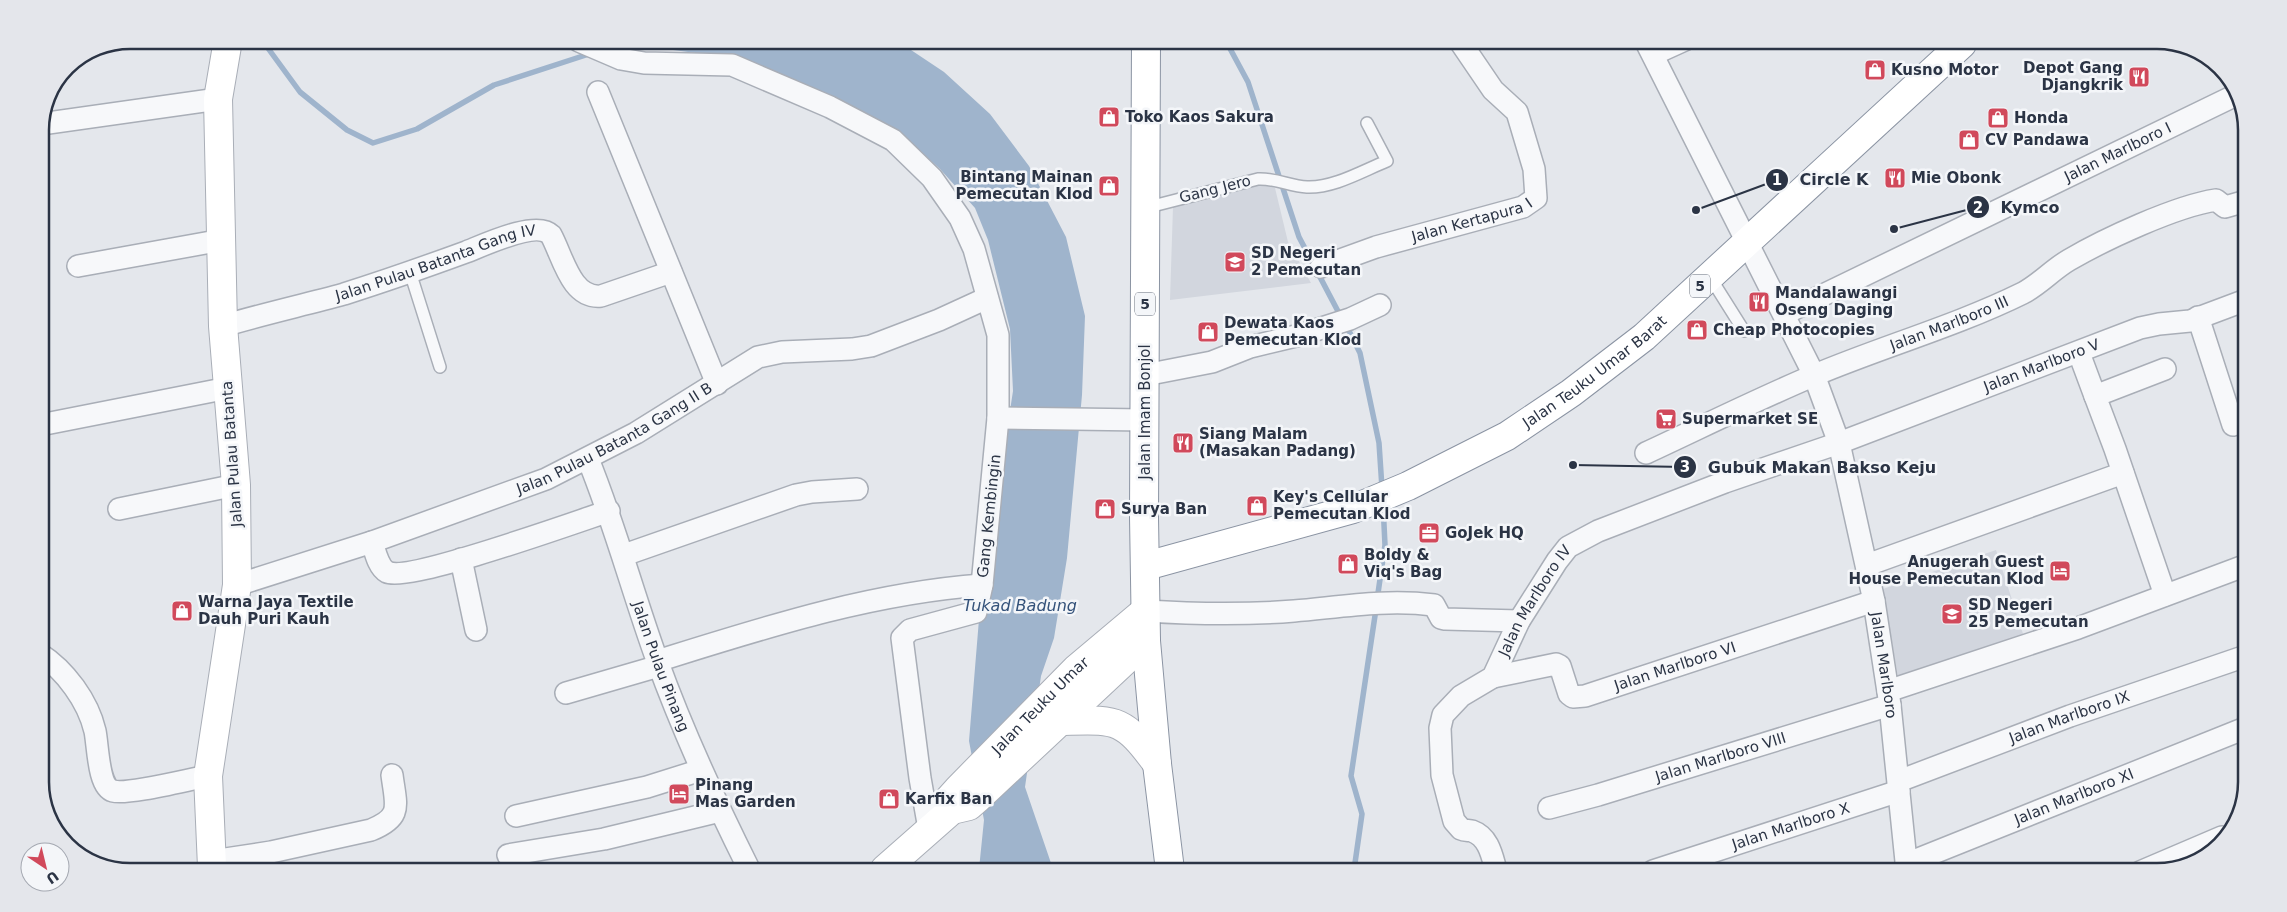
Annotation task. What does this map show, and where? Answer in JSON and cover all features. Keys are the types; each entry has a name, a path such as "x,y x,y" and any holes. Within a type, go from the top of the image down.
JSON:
{"main road":[{"name":"Jalan Pulau Batanta","path":"212,863 208,776 237,585 236,485 223,326 218,99 226,49"},
{"name":"Jalan Imam Bonjol","path":"1146,49 1145,611 1157,764 1169,863"},
{"name":"Jalan Teuku Umar Barat","path":"1146,566 1353,508 1408,486 1507,436 1543,412 1644,336 1957,49"},
{"name":"Jalan Teuku Umar","path":"1050,719 1082,663 1145,611"},
{"name":"Jalan Teuku Umar","path":"892,863 1050,719 1146,641"},
{"path":"1050,719 1106,720 1116,723 1135,736 1157,764"}],"street":[{"name":"Gang Kembingin","path":"597,49 621,59 644,63 732,65 830,107 893,140 932,178 960,218 974,249 998,335 1001,418 982,585 976,612 910,630 902,638 920,778 929,829"},
{"name":"Jalan Kertapura I","path":"1321,267 1376,247 1523,207 1536,198 1534,170 1517,112 1493,90 1465,49"},
{"name":"Jalan Marlboro","path":"1651,51 1814,375 1839,444 1874,601 1889,698 1906,863"},
{"path":"598,92 717,384"},
{"name":"Jalan Marlboro I","path":"1784,314 2231,97"},
{"path":"49,123 218,99"},
{"name":"Jalan Marlboro III","path":"1646,452 1814,375 1986,310 2040,283 2058,267 2088,250 2164,216 2205,201 2216,200 2225,207 2238,203"},
{"name":"Jalan Pulau Batanta Gang IV","path":"223,326 343,294 493,242 538,229 547,231 551,235 575,284 582,292 592,297 601,296 671,272"},
{"path":"78,266 222,240"},
{"name":"Jalan Pulau Batanta Gang II B","path":"237,585 372,542 546,479 588,460 717,384 747,363 768,354 852,349 871,346 939,320 987,298"},
{"name":"Jalan Marlboro V","path":"1839,444 2150,325 2179,323 2238,303"},
{"path":"1145,375 1196,367 1250,347 1340,322 1380,305"},
{"path":"2198,317 2232,425"},
{"path":"2079,353 2124,473 2166,595"},
{"path":"2095,396 2165,369"},
{"path":"49,423 228,388"},
{"path":"1001,418 1145,420"},
{"name":"Jalan Marlboro IV","path":"1493,677 1519,622 1557,561 1568,547 1581,539 1725,482 1839,444"},
{"name":"Jalan Pulau Pinang","path":"588,460 624,555 658,663 701,770 746,863"},
{"path":"1867,566 2124,473"},
{"path":"119,509 236,485"},
{"path":"624,555 796,496 812,492 856,488"},
{"path":"372,542 384,571 392,574 406,573 461,559 608,511"},
{"path":"461,559 476,630"},
{"name":"Jalan Marlboro VIII","path":"1549,808 1598,796 1889,698 2238,568"},
{"path":"566,693 835,608 934,589 982,585"},
{"name":"Jalan Marlboro VI","path":"1493,677 1556,664 1560,666 1569,694 1573,697 1585,696 1874,601"},
{"path":"1145,611 1205,615 1248,614 1310,610 1381,602 1434,605 1441,618 1445,619 1519,622"},
{"name":"Jalan Marlboro IX","path":"1899,786 2070,716 2238,658"},
{"path":"49,660 69,680 84,704 95,729 101,774 108,788 114,791 130,790 208,776"},
{"path":"1493,677 1461,696 1452,704 1443,716 1440,728 1442,775 1454,821 1461,829 1472,831 1484,839 1491,851 1494,863"},
{"name":"Jalan Marlboro XI","path":"1918,863 2238,731"},
{"path":"516,816 647,787 701,770"},
{"path":"217,863 371,830 381,826 389,822 394,814 396,802 392,776"},
{"name":"Jalan Marlboro X","path":"1676,863 1899,786"},
{"path":"508,855 604,839 720,811"},
{"path":"2161,863 2211,842"}],"lane":[{"name":"Gang Jero","path":"1145,208 1245,182 1268,178 1305,187 1329,184 1387,161 1367,123"},
{"path":"410,272 440,367"},
{"path":"1710,277 1744,331"}],"shaded area":[{"name":"SD Negeri 2 Pemecutan","path":"1263,184 1275,188 1288,242 1311,283 1170,300 1173,207"},
{"name":"SD Negeri 25 Pemecutan","path":"1996,550 2025,640 1899,683 1883,589"}],"water":[{"name":"Tukad Badung","path":"666,49 910,49 944,72 990,114 1029,166 1066,237 1085,316 1082,395 1067,558 1054,638 1041,676 1025,787 1051,863 980,863 984,820 969,741 980,607 1013,391 1010,329 988,240 975,208 940,169 896,129 846,104 740,59"}],"waterway":[{"path":"269,49 300,92 347,130 373,143 417,129 494,85 592,53"},
{"path":"1230,49 1248,82 1299,237 1341,317"},
{"path":"1346,325 1360,353 1379,443 1382,488"},
{"path":"1377,600 1385,545 1383,504"},
{"path":"1355,863 1362,814 1351,776 1376,609"}],"place":[{"name":"Kusno Motor","path":"1875,70"},
{"name":"Depot Gang Djangkrik","path":"2139,77"},
{"name":"Toko Kaos Sakura","path":"1109,117"},
{"name":"Honda","path":"1998,118"},
{"name":"CV Pandawa","path":"1969,140"},
{"name":"Mie Obonk","path":"1895,178"},
{"name":"Bintang Mainan Pemecutan Klod","path":"1109,186"},
{"name":"Circle K","path":"1696,210"},
{"name":"Kymco","path":"1894,229"},
{"name":"SD Negeri 2 Pemecutan","path":"1235,262"},
{"name":"Mandalawangi Oseng Daging","path":"1759,302"},
{"name":"Cheap Photocopies","path":"1697,330"},
{"name":"Dewata Kaos Pemecutan Klod","path":"1208,332"},
{"name":"Supermarket SE","path":"1666,419"},
{"name":"Siang Malam (Masakan Padang)","path":"1183,443"},
{"name":"Gubuk Makan Bakso Keju","path":"1573,465"},
{"name":"Key's Cellular Pemecutan Klod","path":"1257,506"},
{"name":"Surya Ban","path":"1105,509"},
{"name":"GoJek HQ","path":"1429,533"},
{"name":"Boldy & Viq's Bag","path":"1348,564"},
{"name":"Anugerah Guest House Pemecutan Klod","path":"2060,571"},
{"name":"Warna Jaya Textile Dauh Puri Kauh","path":"182,611"},
{"name":"SD Negeri 25 Pemecutan","path":"1952,614"},
{"name":"Pinang Mas Garden","path":"679,794"},
{"name":"Karfix Ban","path":"889,799"}]}
